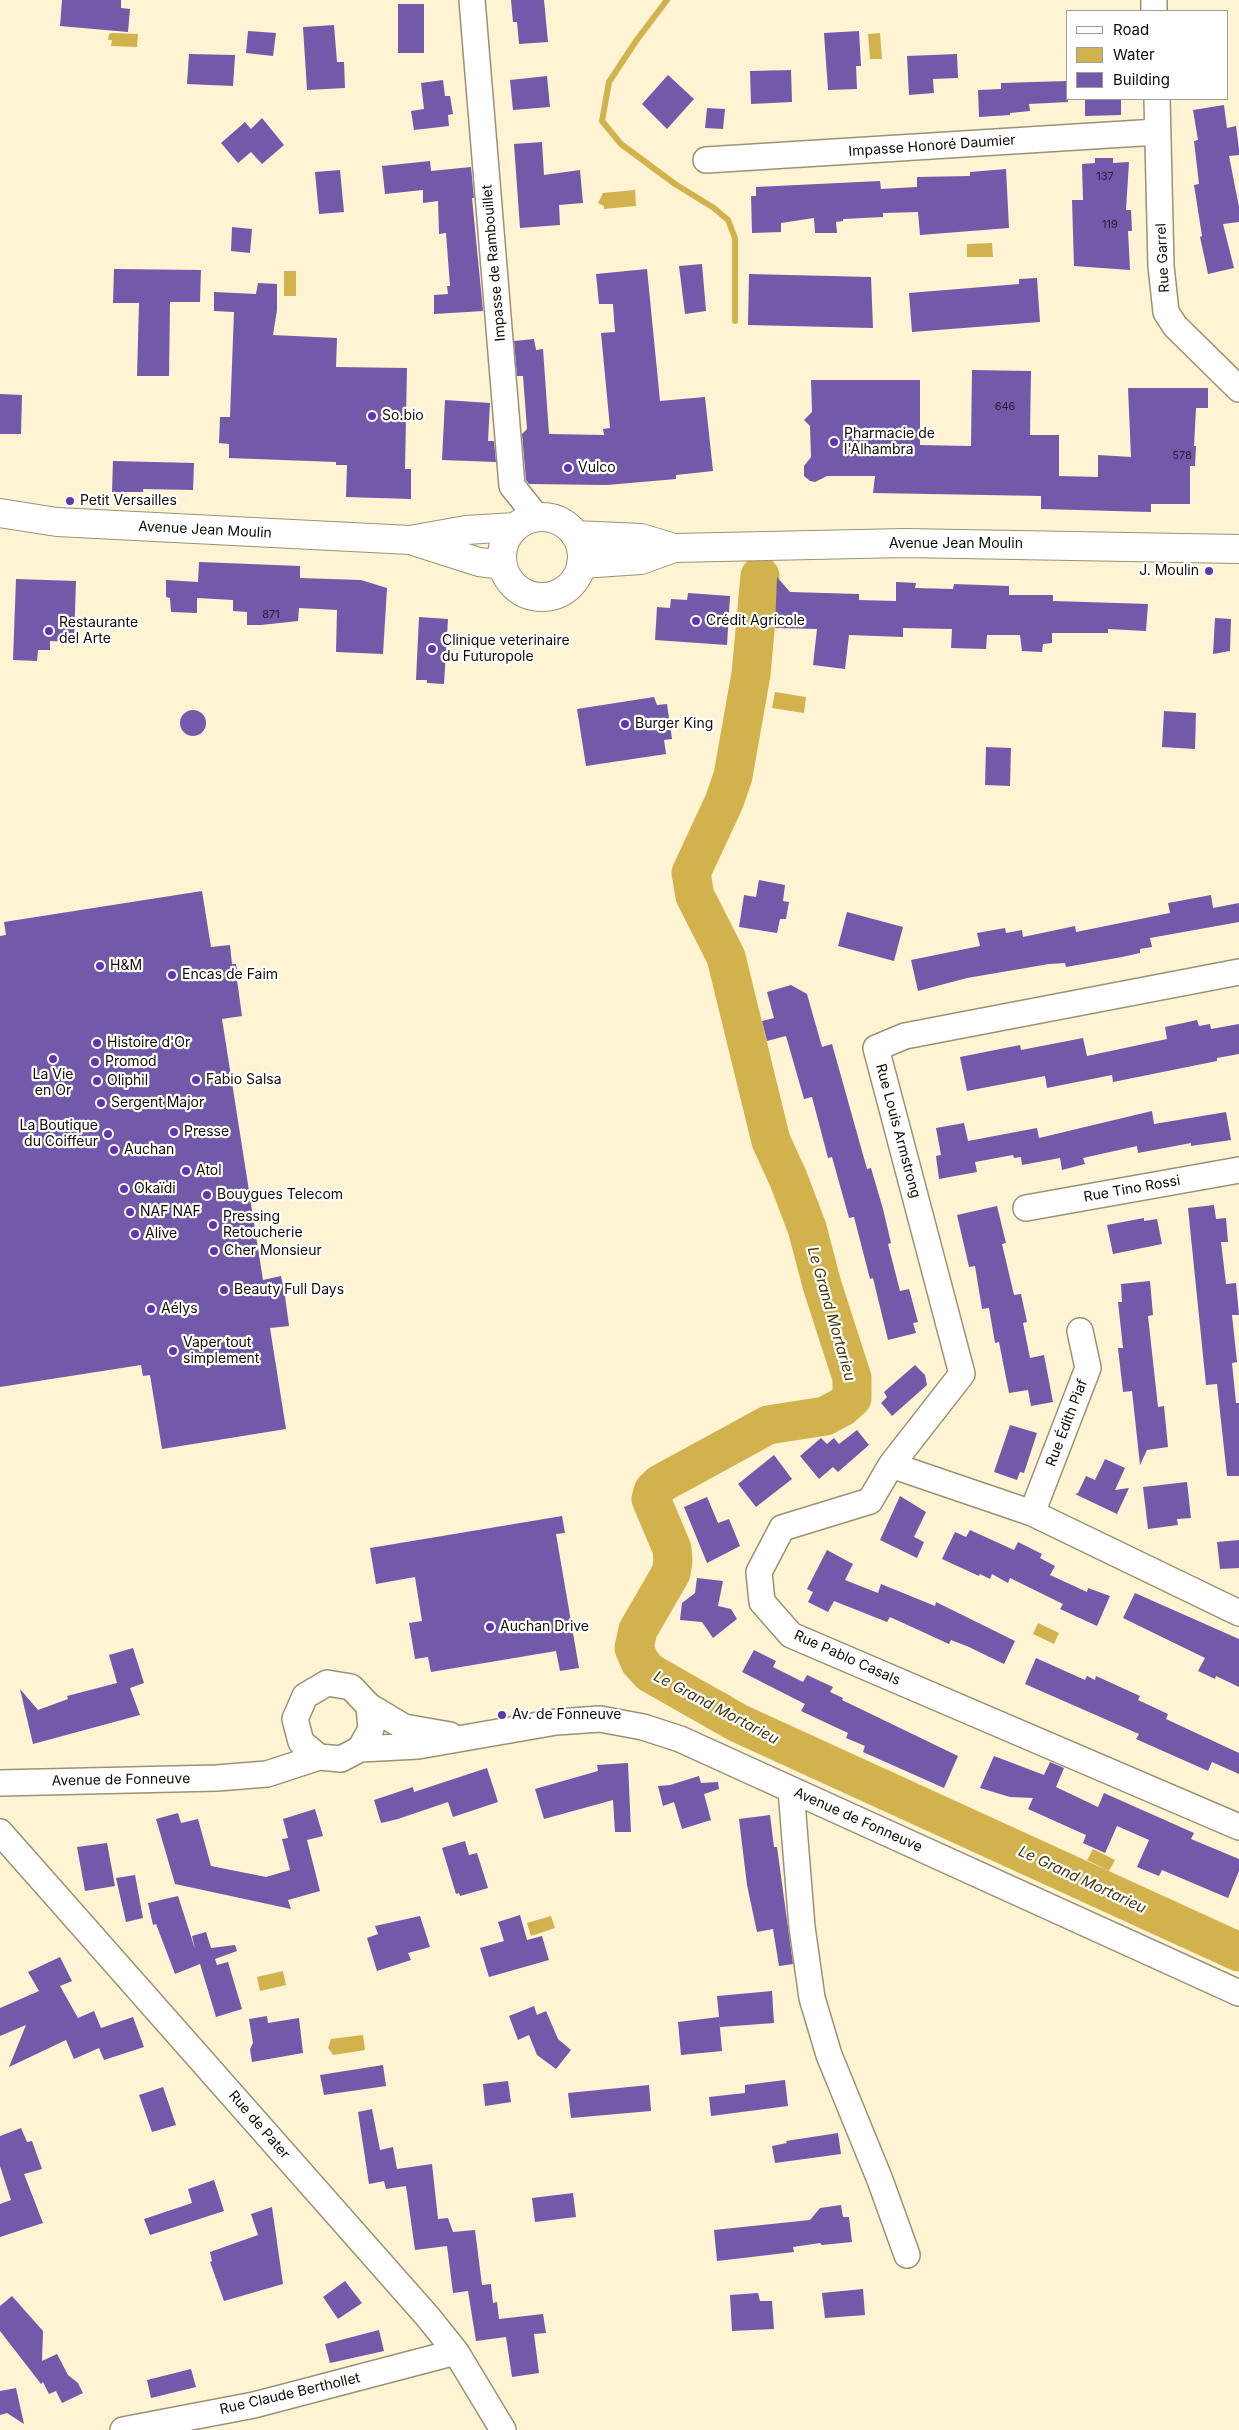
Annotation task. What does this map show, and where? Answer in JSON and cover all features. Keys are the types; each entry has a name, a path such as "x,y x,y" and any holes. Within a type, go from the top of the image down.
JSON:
{"main road":[{"name":"Avenue Jean Moulin","path":"0,513 17,518 66,523 410,540 526,522"},
{"path":"558,521 575,535 580,549 581,564 578,574 569,586 559,593 538,596 525,593 513,585 503,565 504,544 526,522 558,521"},
{"name":"Avenue Jean Moulin","path":"575,535 641,538 674,548 905,543 1239,549"},
{"name":"Avenue Jean Moulin","path":"410,540 478,562 503,565"},
{"name":"Avenue Jean Moulin","path":"581,564 641,560 674,548"}],"street":[{"name":"Impasse de Rambouillet","path":"472,0 512,486 526,522"},
{"name":"Rue Garrel","path":"1157,100 1162,266 1166,312 1175,326 1239,389"},
{"name":"Impasse Honoré Daumier","path":"706,160 1157,132"},
{"name":"Rue Louis Armstrong","path":"891,1465 962,1374 876,1048 905,1036 1239,972"},
{"name":"Rue Tino Rossi","path":"1026,1208 1239,1170"},
{"name":"Rue Édith Piaf","path":"1032,1513 1088,1368 1080,1331"},
{"path":"891,1465 1032,1513 1239,1613"},
{"name":"Rue Pablo Casals","path":"891,1465 870,1501 782,1528 759,1572 762,1602 791,1635 1239,1827"},
{"name":"Avenue de Fonneuve","path":"243,1775 273,1760 288,1742 305,1696 327,1683 352,1688 369,1706 404,1726 462,1738"},
{"path":"360,1749 371,1729 369,1706"},
{"path":"295,1719 301,1742 319,1757"},
{"name":"Avenue de Fonneuve","path":"0,1783 217,1778 267,1774 319,1757 341,1759 360,1749 418,1746 556,1722 600,1719 642,1727 680,1739 1239,1993"},
{"path":"791,1790 802,1927 812,1998 829,2055 880,2180 907,2255"},
{"name":"Rue de Pater","path":"0,1832 422,2310 456,2352 503,2430"},
{"name":"Rue Claude Berthollet","path":"123,2430 254,2405 456,2352"}],"water":[{"path":"880,33 882,59 870,59 868,34"},
{"path":"109,34 138,34 137,47 111,46 112,40 108,40"},
{"path":"635,190 636,206 604,209 604,206 598,203 603,193"},
{"path":"992,243 993,257 967,257 967,244"},
{"path":"284,271 296,271 296,296 284,296"},
{"path":"775,692 806,697 804,713 772,708"},
{"path":"1038,1623 1059,1633 1054,1644 1033,1634"},
{"path":"708,1685 731,1696 726,1706 703,1695"},
{"path":"1093,1849 1115,1860 1109,1871 1087,1860"},
{"path":"551,1916 555,1928 531,1936 527,1923"},
{"path":"283,1971 286,1985 260,1991 257,1977"},
{"path":"363,2035 365,2050 333,2055 328,2048 331,2039"}],"building":[{"path":"62,0 121,0 121,8 130,9 128,32 60,26"},
{"path":"511,0 544,0 548,42 519,44 517,22 513,22"},
{"path":"398,4 424,4 424,53 398,53"},
{"path":"334,25 337,62 344,62 345,88 307,90 303,27"},
{"path":"248,31 276,33 273,56 246,53"},
{"path":"859,31 861,66 856,66 857,89 828,90 824,33"},
{"path":"189,54 235,55 233,86 187,84"},
{"path":"957,54 958,78 933,79 934,93 909,95 907,56"},
{"path":"791,70 792,102 751,104 750,71"},
{"path":"668,75 694,99 667,129 642,104"},
{"path":"547,76 550,107 513,110 510,80"},
{"path":"443,80 445,96 450,96 453,114 448,115 449,126 414,130 411,111 424,109 421,83"},
{"path":"1066,81 1066,100 1068,102 1029,104 1030,111 1010,113 1010,115 979,117 978,90 1001,89 1001,83"},
{"path":"1085,100 1121,100 1121,115 1085,116"},
{"path":"1224,105 1227,128 1236,126 1239,149 1239,155 1229,156 1239,207 1239,222 1223,224 1234,268 1208,274 1200,237 1202,236 1194,185 1199,184 1194,141 1198,140 1193,110"},
{"path":"707,108 725,109 723,129 705,128"},
{"path":"262,118 284,145 262,164 251,152 238,163 221,143 245,122 251,129"},
{"path":"542,142 544,175 580,170 583,203 559,205 560,225 520,228 514,144"},
{"path":"1095,158 1113,158 1113,163 1129,162 1126,210 1131,210 1132,231 1128,231 1130,270 1074,266 1072,200 1083,200 1082,164 1095,163"},
{"path":"430,161 431,171 471,167 474,198 472,198 483,311 434,314 434,295 448,294 447,286 450,286 446,233 439,234 438,201 423,203 423,190 385,194 382,166"},
{"path":"1006,169 1009,228 920,235 918,212 883,213 883,217 843,219 843,221 836,222 837,233 815,233 814,218 781,223 781,232 752,233 751,196 756,196 756,187 880,181 881,189 917,187 917,177 970,176 970,172"},
{"path":"340,170 344,212 319,214 315,172"},
{"path":"232,227 252,229 250,253 231,251"},
{"path":"702,264 706,311 685,314 679,266"},
{"path":"114,269 201,270 200,302 170,302 169,376 137,376 139,303 113,303"},
{"path":"647,269 660,401 705,397 713,471 676,475 676,479 607,485 529,484 526,480 522,434 527,429 523,376 517,376 514,341 534,339 536,350 543,349 549,434 604,435 603,429 610,428 601,333 615,332 613,304 599,304 596,274"},
{"path":"749,274 871,277 873,328 748,325"},
{"path":"1037,278 1040,322 912,332 909,293 1019,284 1019,279"},
{"path":"258,283 277,284 277,310 273,335 337,338 336,367 407,368 405,469 411,469 411,499 346,497 347,465 336,465 336,462 229,458 229,444 219,443 220,417 230,417 234,312 214,311 214,292 256,294"},
{"path":"972,370 1031,371 1030,435 1059,435 1059,476 1098,477 1098,455 1131,457 1128,388 1208,388 1208,408 1196,408 1195,466 1190,466 1190,504 1151,504 1151,512 1041,509 1041,496 873,493 875,476 827,476 815,482 810,481 804,476 804,466 811,457 810,426 804,420 812,412 811,380 920,380 920,445 971,446"},
{"path":"0,394 22,395 21,434 0,434"},
{"path":"445,400 490,403 488,441 494,441 496,462 442,460"},
{"path":"113,461 194,463 193,490 143,489 143,492 112,492"},
{"path":"199,562 300,566 300,578 361,580 387,588 383,654 336,652 337,610 299,608 298,621 261,625 247,625 247,612 233,611 233,600 197,598 197,613 171,612 170,598 166,597 166,580 198,582"},
{"path":"777,577 790,592 859,594 859,600 896,601 896,582 916,583 915,588 953,589 954,584 1009,586 1009,595 1053,595 1053,601 1148,604 1146,631 1108,629 1108,633 1052,633 1052,643 1043,644 1042,652 1022,651 1020,635 987,635 986,649 951,648 952,629 903,628 903,637 849,635 845,669 813,665 817,629 775,628"},
{"path":"16,579 76,581 74,642 50,641 50,650 38,650 37,661 13,660"},
{"path":"688,593 730,596 727,645 655,640 657,607 670,608 671,599 687,600"},
{"name":"Clinique veterinaire du Futuropole","path":"419,617 448,619 444,684 427,683 427,680 416,680"},
{"path":"1215,618 1231,619 1230,651 1213,654"},
{"name":"Burger King","path":"654,697 657,705 667,704 672,739 664,740 666,754 586,766 577,709"},
{"path":"193,710 202,714 206,723 202,732 193,736 184,732 180,723 184,714"},
{"path":"1164,711 1196,713 1195,749 1162,747"},
{"path":"986,747 1011,748 1010,786 985,785"},
{"path":"759,880 785,885 783,901 789,902 786,919 780,919 777,933 739,927 744,895 756,897"},
{"name":"Auchan","path":"202,891 211,947 230,945 232,964 236,964 242,1016 222,1019 263,1280 281,1276 285,1296 289,1326 270,1328 286,1429 162,1449 150,1375 143,1376 141,1365 0,1387 0,936 6,935 4,922"},
{"path":"1211,895 1213,908 1239,903 1239,922 1150,938 1152,947 1140,949 1140,953 1122,957 1066,967 1065,963 1049,964 967,978 918,991 911,960 980,946 977,933 1005,928 1006,933 1022,930 1023,937 1075,926 1076,932 1170,913 1168,903"},
{"path":"847,912 903,927 894,961 838,946"},
{"path":"791,985 807,994 822,1047 832,1044 867,1169 871,1168 883,1209 891,1243 888,1244 900,1291 909,1289 918,1322 913,1323 916,1333 888,1340 873,1278 870,1279 854,1217 849,1218 832,1157 828,1158 812,1097 804,1099 786,1036 767,1041 762,1021 774,1018 767,992"},
{"path":"1197,1020 1199,1026 1210,1024 1211,1029 1239,1024 1239,1054 1217,1058 1217,1061 1113,1082 1112,1075 1047,1088 1045,1076 967,1091 960,1057 1020,1045 1021,1050 1083,1038 1087,1056 1167,1039 1165,1027"},
{"path":"1152,1111 1154,1124 1226,1112 1231,1140 1191,1146 1191,1143 1138,1153 1137,1146 1083,1158 1085,1164 1062,1170 1060,1158 1022,1165 1021,1157 1014,1158 1013,1155 975,1162 977,1172 939,1179 936,1156 941,1155 936,1128 964,1123 968,1141 1037,1128 1039,1138"},
{"path":"1214,1205 1216,1219 1226,1218 1228,1242 1221,1242 1226,1284 1236,1283 1239,1315 1232,1315 1237,1362 1232,1363 1236,1403 1239,1403 1239,1476 1227,1476 1217,1384 1206,1385 1188,1208"},
{"path":"997,1206 1006,1243 1002,1244 1014,1295 1021,1294 1027,1322 1023,1323 1030,1358 1044,1355 1053,1402 1031,1406 1028,1390 1009,1393 999,1342 995,1343 989,1308 982,1309 975,1266 969,1267 957,1215"},
{"path":"1144,1218 1144,1221 1157,1219 1162,1244 1113,1254 1107,1225"},
{"path":"1150,1281 1153,1315 1148,1316 1158,1407 1164,1406 1168,1447 1147,1450 1140,1465 1132,1391 1123,1392 1118,1348 1123,1348 1118,1302 1122,1302 1121,1284"},
{"path":"915,1365 925,1375 927,1385 892,1416 881,1403 887,1397 884,1392"},
{"path":"1010,1425 1037,1433 1024,1473 1020,1472 1017,1480 994,1472"},
{"path":"857,1430 869,1445 838,1472 833,1467 819,1479 800,1456 821,1438 827,1444 834,1438 839,1444"},
{"path":"774,1455 792,1479 756,1507 738,1484"},
{"path":"1105,1459 1125,1468 1115,1490 1129,1488 1117,1514 1075,1494 1078,1493 1086,1476 1095,1480"},
{"path":"1187,1482 1191,1518 1177,1519 1178,1525 1148,1529 1143,1487"},
{"path":"900,1496 926,1512 914,1537 924,1542 917,1558 880,1540"},
{"path":"707,1497 718,1523 729,1519 740,1546 707,1563 684,1507"},
{"path":"562,1516 565,1533 556,1534 579,1668 560,1671 556,1651 431,1672 428,1657 415,1659 409,1623 422,1621 415,1577 376,1584 370,1548"},
{"path":"970,1530 1014,1550 1018,1542 1042,1554 1040,1558 1055,1566 1050,1575 1087,1592 1088,1588 1110,1596 1097,1626 1060,1609 1063,1604 1010,1578 1008,1583 992,1574 990,1579 980,1574 979,1576 942,1559 955,1532 966,1537"},
{"path":"1239,1540 1239,1568 1220,1569 1217,1542"},
{"path":"827,1550 853,1564 845,1580 878,1593 881,1584 935,1606 936,1602 1015,1641 1004,1664 951,1640 949,1644 890,1617 887,1622 834,1601 828,1612 808,1602 813,1592 807,1589"},
{"path":"697,1578 723,1581 718,1606 731,1609 737,1619 713,1638 702,1622 680,1620 682,1603 695,1593"},
{"path":"1135,1593 1239,1639 1239,1687 1216,1676 1215,1679 1198,1671 1205,1658 1123,1618"},
{"path":"133,1648 144,1683 130,1688 140,1715 33,1744 20,1689 38,1710 68,1699 67,1696 117,1683 109,1655"},
{"path":"754,1650 776,1661 773,1667 803,1682 807,1675 833,1687 830,1692 843,1698 842,1700 958,1756 944,1788 863,1752 865,1746 846,1738 848,1733 801,1711 805,1704 742,1672"},
{"path":"1036,1658 1085,1680 1087,1676 1095,1680 1096,1676 1140,1696 1138,1700 1168,1714 1166,1719 1239,1753 1239,1774 1212,1762 1208,1771 1136,1739 1139,1734 1025,1684"},
{"path":"994,1756 1044,1775 1050,1762 1064,1768 1056,1787 1098,1807 1104,1793 1194,1833 1191,1839 1239,1859 1239,1871 1228,1898 1162,1870 1159,1876 1137,1867 1149,1840 1117,1826 1105,1853 1083,1843 1086,1835 1028,1809 1033,1798 1010,1797 980,1788"},
{"path":"628,1763 631,1832 615,1832 613,1800 544,1819 535,1789 598,1771 597,1765"},
{"path":"487,1768 498,1802 453,1817 448,1802 381,1823 374,1800 413,1787 414,1792"},
{"path":"699,1776 701,1783 718,1782 719,1789 704,1794 711,1820 682,1829 674,1802 663,1806 658,1786 670,1785"},
{"path":"315,1809 323,1836 307,1840 320,1891 288,1900 291,1909 175,1884 156,1819 178,1813 181,1823 198,1819 211,1866 266,1877 290,1870 282,1839 288,1838 283,1819"},
{"path":"770,1815 774,1847 777,1847 793,1964 779,1966 773,1929 757,1932 747,1885 739,1819"},
{"path":"465,1841 469,1855 477,1853 488,1888 460,1896 459,1893 456,1894 442,1848"},
{"path":"107,1843 115,1886 85,1891 77,1847"},
{"path":"135,1875 143,1918 126,1922 116,1878"},
{"path":"178,1896 195,1949 192,1936 206,1932 211,1948 235,1945 237,1951 215,1959 217,1965 228,1962 242,2009 216,2017 200,1964 175,1974 156,1924 153,1925 148,1903"},
{"path":"520,1915 527,1940 542,1936 549,1960 489,1977 480,1948 504,1941 498,1922"},
{"path":"420,1916 430,1947 408,1953 411,1960 377,1971 367,1938 378,1934 375,1926"},
{"path":"60,1957 72,1981 60,1986 78,2018 94,2011 101,2028 133,2017 144,2047 104,2060 99,2048 74,2059 66,2040 9,2067 26,2025 0,2036 0,2008 39,1991 28,1972"},
{"path":"772,1991 774,2023 720,2027 717,1996"},
{"path":"534,2006 537,2015 546,2011 558,2039 571,2050 556,2069 537,2055 529,2035 518,2040 509,2016"},
{"path":"267,2016 268,2023 299,2018 303,2053 252,2062 250,2049 253,2043 249,2019"},
{"path":"719,2017 722,2051 681,2055 678,2022"},
{"path":"383,2065 386,2086 324,2095 320,2075"},
{"path":"785,2080 788,2106 711,2116 709,2097 745,2093 745,2085"},
{"path":"508,2081 511,2102 485,2106 483,2084"},
{"path":"649,2085 651,2111 571,2118 568,2093"},
{"path":"163,2087 176,2125 152,2132 139,2095"},
{"path":"372,2109 380,2150 393,2147 397,2169 432,2164 438,2219 448,2218 453,2232 475,2230 482,2285 491,2284 493,2303 497,2302 499,2319 543,2314 546,2333 534,2334 539,2373 512,2377 506,2337 476,2341 468,2291 453,2293 447,2246 415,2250 406,2186 386,2189 384,2181 369,2184 358,2112"},
{"path":"21,2128 27,2142 32,2141 42,2169 24,2174 43,2223 0,2237 0,2204 11,2200 0,2166 0,2136"},
{"path":"838,2133 841,2154 775,2163 772,2146 787,2143 786,2141"},
{"path":"214,2180 224,2211 150,2235 144,2219 192,2203 188,2189"},
{"path":"573,2193 576,2217 535,2222 532,2198"},
{"path":"841,2205 843,2217 849,2217 852,2242 822,2245 820,2243 793,2247 794,2252 717,2261 714,2230 810,2220 820,2208"},
{"path":"272,2207 283,2284 224,2301 210,2262 212,2261 210,2252 258,2235 251,2214"},
{"path":"345,2281 362,2303 338,2319 323,2297"},
{"path":"863,2289 865,2315 825,2318 822,2293"},
{"path":"758,2293 760,2301 772,2301 774,2329 732,2331 730,2295"},
{"path":"12,2296 43,2331 42,2361 57,2354 68,2375 78,2383 83,2393 62,2403 56,2391 49,2394 43,2382 41,2384 0,2331 0,2306"},
{"path":"379,2330 384,2351 330,2363 325,2344"},
{"path":"191,2369 196,2387 151,2398 147,2380"},
{"path":"16,2388 24,2424 7,2413 0,2415 0,2391"}],"waterway":[{"name":"Le Grand Mortarieu","path":"667,0 636,41 609,82 602,121 621,144 675,184 714,208 728,220 735,238 735,321"},
{"name":"Le Grand Mortarieu","path":"760,576 751,674 733,776 724,802 691,873 695,896 726,957 771,1141 788,1178 807,1228 822,1285 852,1378 852,1398 842,1407 825,1416 768,1425 660,1484 653,1491 651,1499 672,1549 673,1561 671,1573 638,1630 634,1648 640,1662 650,1673 738,1723 1239,1952"}],"place":[{"name":"So.bio","path":"372,416"},
{"name":"Pharmacie de l'Alhambra","path":"834,442"},
{"name":"Vulco","path":"568,468"},
{"name":"Petit Versailles","path":"70,501"},
{"name":"J. Moulin","path":"1209,571"},
{"name":"Crédit Agricole","path":"696,621"},
{"name":"Restaurante del Arte","path":"49,631"},
{"name":"Clinique veterinaire du Futuropole","path":"432,649"},
{"name":"Burger King","path":"625,724"},
{"name":"H&M","path":"100,966"},
{"name":"Encas de Faim","path":"172,975"},
{"name":"Histoire d'Or","path":"97,1043"},
{"name":"La Vie en Or","path":"53,1059"},
{"name":"Promod","path":"95,1062"},
{"name":"Fabio Salsa","path":"196,1080"},
{"name":"Oliphil","path":"97,1081"},
{"name":"Sergent Major","path":"101,1103"},
{"name":"Presse","path":"174,1132"},
{"name":"La Boutique du Coiffeur","path":"108,1134"},
{"name":"Auchan","path":"114,1150"},
{"name":"Atol","path":"186,1171"},
{"name":"Okaïdi","path":"124,1189"},
{"name":"Bouygues Telecom","path":"207,1195"},
{"name":"NAF NAF","path":"130,1212"},
{"name":"Pressing Retoucherie","path":"213,1225"},
{"name":"Alive","path":"135,1234"},
{"name":"Cher Monsieur","path":"214,1251"},
{"name":"Beauty Full Days","path":"224,1290"},
{"name":"Aélys","path":"151,1309"},
{"name":"Vaper tout simplement","path":"173,1351"},
{"name":"Auchan Drive","path":"490,1627"},
{"name":"Av. de Fonneuve","path":"502,1715"}]}
